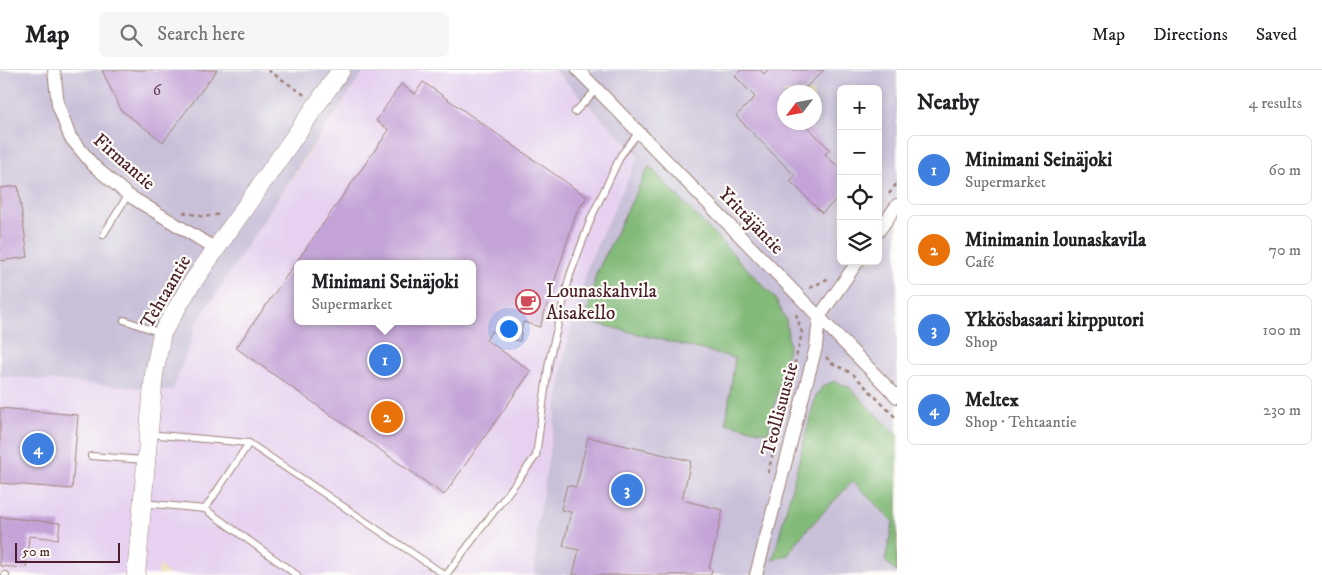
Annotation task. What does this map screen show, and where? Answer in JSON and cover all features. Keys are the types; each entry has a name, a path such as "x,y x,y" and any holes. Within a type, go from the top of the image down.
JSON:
{"street":[{"name":"Firmantie","path":"54,70 58,105 70,137 94,166 128,195 216,249"},
{"name":"Tehtaantie","path":"136,575 154,374 162,334 190,286 341,70"},
{"name":"Yrittäjäntie","path":"578,70 897,398"},
{"path":"882,226 897,205"},
{"name":"Teollisuustie","path":"756,575 816,347 819,317 855,265"}],"lane":[{"path":"575,112 596,89"},
{"path":"159,435 249,442 445,575 536,456 549,361 570,274 592,216 621,156 639,132"},
{"path":"104,235 128,195"},
{"path":"124,320 162,334"},
{"path":"205,509 249,442"},
{"path":"91,456 146,460"},
{"path":"142,503 205,509 298,575"}],"path":[{"path":"268,70 317,104"},
{"path":"176,208 204,218 226,212 236,220"},
{"path":"802,333 832,363 853,374 897,419"}],"shaded area":[{"path":"0,70 238,259 365,70 554,70 639,156 589,262 566,349 537,529 535,575 170,575 159,565 158,575 0,575"},
{"path":"0,70 365,70 303,160 197,323 173,391 0,376"},
{"path":"554,70 897,70 897,575 535,575 537,529 566,349 589,262 639,156"}],"green space":[{"path":"649,166 775,298 786,320 789,345 768,433 726,423 735,358 586,321 596,274"},
{"path":"834,381 849,387 897,435 897,572 885,561 893,522 853,481 802,535 788,555 773,560 816,395 823,386"}],"building":[{"path":"102,70 217,70 163,142 121,110"},
{"path":"741,70 761,70 764,74 768,70 824,70 808,85 777,85 777,130 811,130 830,150 825,154 837,166 837,199 822,213 790,181 795,176 736,116 755,97 735,76"},
{"path":"423,82 587,197 577,211 540,327 523,322 520,341 502,338 492,331 486,340 531,371 444,495 236,348 294,265 294,325 476,325 476,260 298,260 389,130 376,121 401,84 415,94"},
{"path":"18,186 28,257 0,261 0,188"},
{"path":"0,408 78,415 72,489 0,483"},
{"path":"588,437 691,461 682,500 723,510 709,569 712,570 711,575 573,575 579,550 563,546 571,512 561,510 567,485 576,487"},
{"path":"0,517 60,523 58,539 29,536 26,568 0,566"}],"place":[{"name":"Lounaskahvila Aisakello","path":"528,302"},
{"name":"Minimani Seinäjoki","path":"385,360"},
{"name":"Minimanin lounaskavila","path":"387,417"},
{"name":"Meltex","path":"38,449"},
{"name":"Ykkösbasaari kirpputori","path":"627,490"}]}
